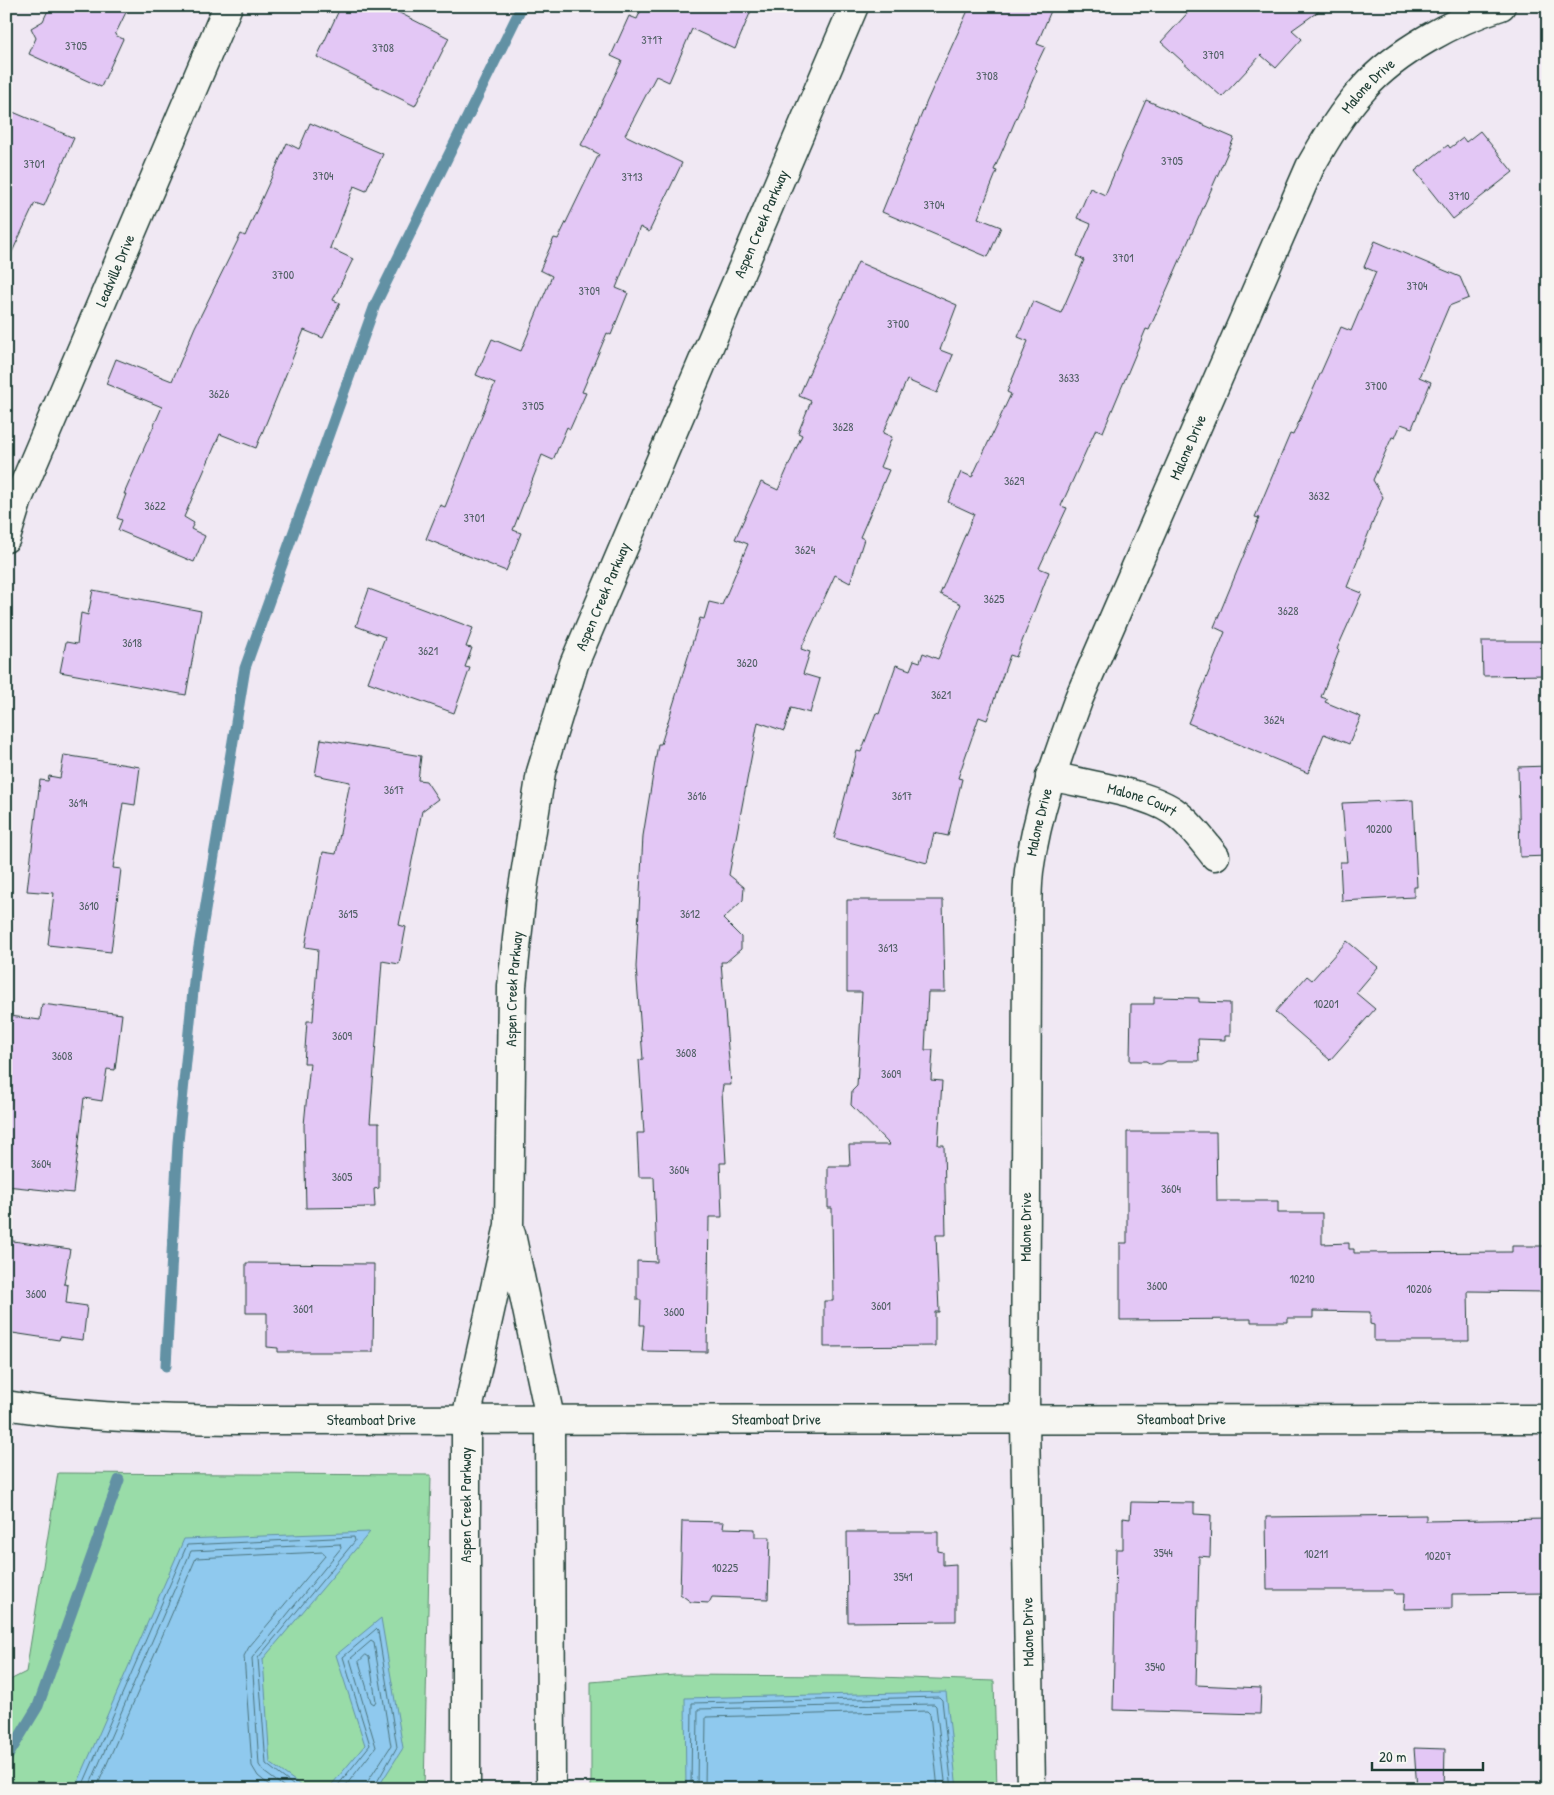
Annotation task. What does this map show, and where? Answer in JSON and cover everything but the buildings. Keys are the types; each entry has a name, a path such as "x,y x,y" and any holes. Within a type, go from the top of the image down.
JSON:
{"street":[{"name":"Leadville Drive","path":"6,538 18,499 228,6"},
{"name":"Aspen Creek Parkway","path":"466,1789 466,1419 509,1225 512,986 521,901 541,772 574,664 854,6"},
{"name":"Malone Drive","path":"1031,1789 1025,1421 1029,873 1036,833 1050,776 1079,698 1310,167 1334,126 1364,87 1395,60 1449,27 1501,6"},
{"name":"Malone Court","path":"1050,776 1144,798 1172,811 1196,831 1215,856"},
{"name":"Aspen Creek Parkway","path":"509,1225 550,1418 551,1789"},
{"name":"Steamboat Drive","path":"6,1404 33,1409 152,1418 1025,1421 1548,1418"}],"green space":[{"path":"58,1473 431,1475 424,1789 6,1789 6,1682 26,1672"},
{"path":"675,1675 849,1676 994,1681 997,1789 591,1789 591,1682"}],"water":[{"path":"370,1532 263,1659 270,1763 306,1789 75,1789 184,1539"},
{"path":"381,1618 403,1748 377,1789 328,1789 365,1745 336,1655"},
{"path":"946,1692 957,1789 686,1789 685,1698"}],"waterway":[{"path":"166,1366 178,1142 195,971 245,668 375,305 522,6"},
{"path":"6,1759 38,1706 119,1480"}]}
